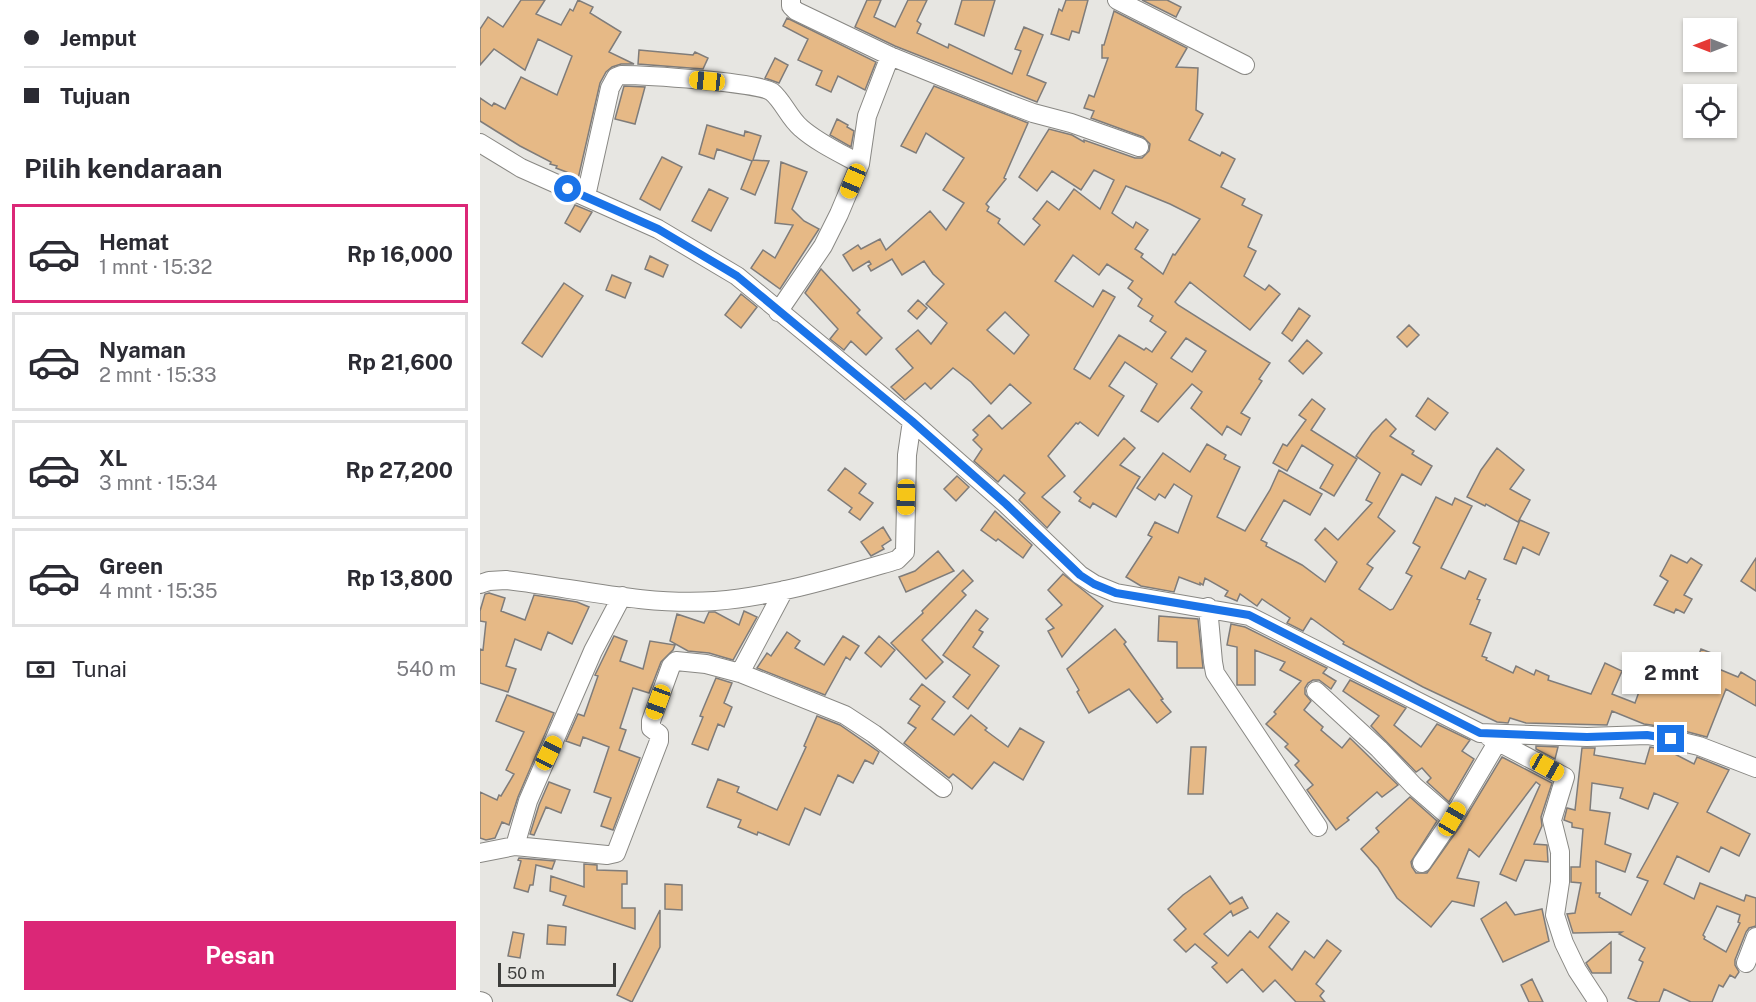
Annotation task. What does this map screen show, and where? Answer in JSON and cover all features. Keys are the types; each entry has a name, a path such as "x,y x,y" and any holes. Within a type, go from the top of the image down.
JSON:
{"street":[{"path":"791,0 796,11 890,56 1033,113 1071,123 1139,147"},
{"path":"1117,0 1245,65"},
{"path":"778,312 823,246 839,214 860,164 867,116 890,56"},
{"path":"585,196 610,88 616,77 621,75 690,79 766,89 776,97 801,128 860,164"},
{"path":"480,143 521,168 658,229 737,276 912,421 1006,504 1080,575 1094,584 1116,593 1249,615 1565,777 1552,820 1560,852 1560,882 1555,915 1564,943 1577,970 1598,1002"},
{"path":"483,577 654,600 714,601 784,590 897,560 905,552 907,455 912,421"},
{"path":"740,673 784,590"},
{"path":"515,846 528,801 593,651 622,596"},
{"path":"1208,607 1215,673 1318,827"},
{"path":"480,853 515,846 612,856 616,853 659,741 659,734 651,728 651,721 672,664 680,660 740,673 845,715 874,734 944,788"},
{"path":"1316,691 1379,749 1414,786 1452,819"},
{"path":"1480,733 1587,737 1647,735 1699,746 1756,768"},
{"path":"1422,863 1452,819 1498,741"},
{"path":"1746,963 1756,937"}],"building":[{"path":"521,0 545,0 536,14 561,25 570,9 573,11 578,0 593,7 590,13 621,32 609,52 634,64 612,67 600,83 578,179 568,176 569,173 556,168 557,166 550,164 551,162 480,121 480,98 492,106 494,103 505,109 521,77 557,95 572,56 538,39 525,70 494,49 480,65 480,29 488,17 503,27"},
{"path":"867,0 881,0 874,17 895,27 908,0 927,0 917,21 921,24 917,33 948,48 949,44 1012,74 1021,51 1015,49 1024,27 1043,35 1027,75 1046,83 1037,102 895,46 855,27"},
{"path":"962,0 995,0 984,36 955,24"},
{"path":"1066,0 1088,0 1079,33 1072,31 1069,40 1051,34 1059,9 1062,11"},
{"path":"1142,0 1167,0 1181,7 1176,17"},
{"path":"1114,11 1187,48 1176,67 1198,68 1196,110 1203,114 1189,140 1220,156 1222,152 1235,159 1221,187 1245,199 1242,205 1262,215 1248,247 1256,251 1244,276 1265,290 1269,285 1280,294 1250,330 1190,282 1175,302 1270,363 1259,379 1262,381 1241,413 1250,418 1241,435 1227,426 1222,435 1191,408 1202,392 1192,384 1158,422 1141,411 1157,384 1125,362 1109,386 1124,396 1098,436 1080,422 1076,423 1048,456 1065,476 1042,497 1060,512 1047,528 1019,500 1025,493 1004,475 998,482 974,461 982,449 973,440 978,435 973,430 989,415 1002,429 1031,403 1010,384 991,404 971,382 953,368 931,389 925,383 905,400 891,387 913,368 896,349 918,330 931,344 947,323 926,304 944,284 924,261 902,275 892,259 871,271 868,266 871,264 869,261 853,271 843,255 858,245 861,249 880,239 886,250 930,211 946,230 964,203 943,190 964,158 926,133 916,153 901,146 934,86 1028,123 1004,178 1006,179 986,204 989,207 987,211 1000,219 998,223 1024,245 1040,225 1033,219 1047,201 1059,210 1074,189 1100,209 1114,180 1094,170 1081,190 1052,171 1037,191 1019,177 1049,129 1135,158 1142,158 1149,151 1150,144 1143,137 1091,118 1094,111 1084,108 1089,95 1094,97 1108,58 1102,58 1102,45 1104,45","holes":["1126,186 1200,219 1175,255 1173,254 1163,274 1141,257 1143,254 1135,249 1148,230 1136,222 1133,228 1112,213","1073,255 1099,275 1107,264 1133,281 1128,288 1142,299 1138,306 1153,316 1150,321 1166,332 1152,352 1146,348 1144,350 1119,335 1090,379 1074,369 1115,297 1103,290 1093,307 1055,281","1005,312 1029,335 1014,354 987,330","1186,338 1206,351 1192,372 1171,358"]},
{"path":"787,18 876,62 865,90 838,76 831,92 816,85 822,71 798,60 808,39 783,26"},
{"path":"639,50 693,55 695,52 708,58 703,69 638,64"},
{"path":"775,58 788,65 779,83 765,78"},
{"path":"624,86 645,87 635,124 615,119"},
{"path":"837,119 854,131 851,147 830,135"},
{"path":"707,125 744,136 745,131 761,136 753,160 769,161 755,195 741,189 752,161 717,149 714,159 699,154"},
{"path":"662,157 682,167 660,210 640,199"},
{"path":"781,162 807,172 792,209 804,221 819,229 780,289 751,268 763,250 775,258 793,225 775,223"},
{"path":"709,189 728,198 711,231 692,221"},
{"path":"575,205 592,212 580,232 565,223"},
{"path":"650,256 668,265 663,277 645,269"},
{"path":"821,269 860,310 857,313 882,338 866,355 851,341 844,350 830,339 838,329 805,293"},
{"path":"612,275 631,283 625,298 606,290"},
{"path":"564,283 583,296 542,357 522,343"},
{"path":"741,294 757,307 741,328 725,315"},
{"path":"918,300 927,308 917,319 908,311"},
{"path":"1299,308 1310,316 1292,341 1282,333"},
{"path":"1409,325 1419,335 1407,347 1397,337"},
{"path":"1307,340 1322,353 1303,374 1289,361"},
{"path":"1428,398 1448,413 1435,430 1416,416"},
{"path":"1312,399 1325,409 1311,430 1357,459 1334,496 1320,488 1333,465 1302,445 1287,471 1273,463 1283,444 1287,446 1306,420 1299,415"},
{"path":"1386,419 1396,429 1390,436 1414,451 1412,454 1432,466 1421,485 1402,474 1378,517 1395,531 1367,564 1373,568 1359,589 1390,610 1393,609 1412,576 1406,573 1420,547 1413,543 1436,497 1452,505 1455,498 1472,506 1441,568 1465,579 1469,571 1486,579 1470,624 1491,633 1482,656 1487,658 1486,660 1513,673 1516,666 1534,675 1536,670 1549,676 1548,680 1591,694 1605,663 1622,671 1612,694 1635,703 1641,686 1645,688 1660,656 1672,662 1674,657 1695,665 1701,649 1719,656 1714,667 1738,677 1741,672 1756,681 1756,706 1726,689 1707,737 1673,728 1644,724 1612,711 1607,725 1526,723 1510,718 1508,723 1497,722 1423,687 1343,644 1344,642 1311,618 1303,631 1287,623 1290,618 1262,599 1257,606 1240,594 1237,601 1225,596 1228,591 1205,578 1203,585 1200,583 1200,585 1179,577 1174,592 1141,586 1126,577 1152,537 1148,535 1155,522 1178,533 1192,496 1174,484 1165,498 1159,494 1155,500 1137,488 1163,453 1190,472 1207,444 1226,455 1224,459 1240,467 1217,517 1245,531 1270,490 1279,470 1322,494 1310,515 1284,500 1261,540 1267,543 1266,546 1302,565 1325,582 1337,562 1315,540 1325,528 1338,540 1372,503 1366,500 1380,473 1356,456 1372,433"},
{"path":"1124,438 1135,448 1120,465 1140,477 1116,517 1093,503 1090,508 1079,501 1081,498 1074,492"},
{"path":"1497,448 1524,470 1510,489 1530,500 1518,522 1486,504 1485,506 1467,497 1481,470"},
{"path":"845,468 866,484 859,493 873,503 860,520 849,512 852,508 828,490"},
{"path":"957,476 969,487 956,501 944,489"},
{"path":"995,511 1032,545 1023,558 998,539 996,541 981,530"},
{"path":"1520,520 1549,533 1539,555 1523,547 1516,564 1504,559"},
{"path":"883,527 891,540 882,546 884,549 871,556 861,542"},
{"path":"938,551 954,571 906,592 899,577 915,571"},
{"path":"1671,555 1687,563 1691,558 1702,565 1684,595 1692,599 1684,613 1676,609 1674,613 1654,605 1668,581 1660,576"},
{"path":"1756,558 1756,591 1741,581"},
{"path":"963,570 973,581 962,591 966,595 922,640 943,662 926,679 891,643"},
{"path":"1063,574 1103,606 1062,657 1048,631 1054,628 1046,619 1062,605 1048,590"},
{"path":"485,594 505,598 501,611 525,620 534,595 577,602 589,607 572,644 548,632 541,650 515,639 506,666 516,669 508,692 480,683 480,649 483,650 486,622 480,621 480,611"},
{"path":"976,610 988,619 979,630 983,632 973,647 999,666 968,709 953,697 970,675 943,655"},
{"path":"744,611 757,617 733,660 709,653 688,651 670,641 677,614 704,623 709,612 715,612 739,625"},
{"path":"1159,616 1198,619 1203,668 1177,668 1177,642 1158,641"},
{"path":"1231,624 1245,627 1327,668 1323,673 1336,681 1331,689 1319,680 1308,683 1305,694 1311,701 1304,710 1323,727 1321,730 1342,748 1350,738 1398,785 1382,797 1377,792 1336,830 1307,790 1313,785 1295,765 1299,761 1285,747 1288,744 1266,724 1301,681 1280,670 1285,662 1255,650 1255,685 1237,685 1237,647 1227,645"},
{"path":"1115,629 1126,642 1124,644 1171,712 1157,723 1129,689 1089,713 1077,692 1079,690 1067,669"},
{"path":"787,632 800,641 795,648 824,665 843,636 859,646 850,660 846,657 825,695 757,668 767,653 771,656"},
{"path":"614,636 627,641 620,661 643,669 650,641 675,645 661,662 649,693 633,688 620,728 626,730 619,750 640,758 613,830 601,826 611,798 594,792 609,747 583,737 580,746 566,741 578,714 584,716 598,676 595,675"},
{"path":"879,636 895,650 881,667 865,653"},
{"path":"716,678 732,683 724,703 732,707 724,727 718,724 708,750 692,744 703,717 700,716"},
{"path":"1350,680 1406,708 1394,725 1421,747 1437,724 1470,740 1462,751 1474,759 1449,802 1427,782 1431,778 1422,768 1416,772 1371,726 1379,716 1343,691"},
{"path":"922,684 945,702 932,719 954,735 971,715 987,728 985,730 1008,747 1020,728 1044,742 1023,780 994,762 972,789 953,774 949,778 904,743 916,728 908,723 920,706 910,699"},
{"path":"507,695 554,713 518,797 509,825 502,822 495,838 486,840 480,838 480,792 497,800 499,795 501,796 514,774 506,770 524,732 496,721"},
{"path":"817,716 840,725 879,752 873,764 865,760 853,783 838,775 820,815 805,808 789,845 758,832 757,835 738,827 741,820 707,807 718,779 739,787 737,792 777,810 806,747 804,746"},
{"path":"1536,746 1558,747 1555,759 1536,749"},
{"path":"1191,747 1206,747 1203,794 1188,794"},
{"path":"1650,747 1667,750 1694,764 1697,757 1729,770 1707,812 1750,834 1739,856 1721,847 1709,872 1677,856 1664,884 1694,899 1700,883 1744,901 1746,895 1756,898 1756,926 1749,928 1746,932 1735,960 1739,972 1735,978 1730,975 1723,987 1719,985 1712,1002 1691,1002 1664,989 1659,1002 1638,1002 1628,998 1643,962 1639,960 1645,948 1619,934 1622,932 1573,933 1567,914 1575,913 1581,883 1571,882 1571,867 1580,867 1583,829 1572,827 1572,823 1564,820 1567,808 1575,810 1582,748 1595,748 1594,755 1645,764","holes":["1592,783 1623,788 1620,798 1648,809 1654,793 1678,803 1637,877 1648,881 1631,915 1599,897 1600,893 1596,893 1596,861 1625,872 1631,854 1605,844 1610,813 1590,810","1717,906 1740,915 1738,922 1740,923 1726,952 1704,939 1703,935"]},
{"path":"1502,757 1552,783 1541,817 1542,826 1534,844 1547,845 1548,862 1525,860 1516,881 1500,874 1540,785 1536,782 1479,857 1469,849 1457,878 1479,882 1474,906 1452,901 1431,927 1397,898 1378,868 1361,849 1379,832 1376,828 1410,797 1437,821 1411,862 1416,873 1427,873 1461,825"},
{"path":"549,782 570,790 561,813 546,807 534,835 530,834 539,805"},
{"path":"519,858 555,861 552,869 536,865 533,885 530,885 528,892 514,888 521,861 518,860"},
{"path":"584,864 597,865 597,870 627,871 627,884 622,884 622,908 635,908 635,929 563,905 566,896 550,891 551,876 584,887"},
{"path":"1210,876 1230,904 1242,897 1248,908 1233,916 1231,911 1204,934 1228,956 1250,931 1258,938 1277,913 1289,922 1269,947 1292,970 1305,951 1314,958 1327,940 1341,951 1316,984 1324,991 1320,996 1325,1002 1296,1002 1275,980 1263,992 1242,969 1227,983 1212,967 1217,963 1195,944 1186,952 1174,940 1186,929 1168,909"},
{"path":"665,884 682,885 682,910 665,909"},
{"path":"1506,902 1515,915 1542,909 1549,941 1503,962 1481,919"},
{"path":"660,910 660,947 632,1002 617,995"},
{"path":"548,925 566,927 565,945 547,944"},
{"path":"513,932 524,934 520,958 508,956"},
{"path":"1611,942 1611,973 1592,973 1586,963"},
{"path":"1532,979 1543,1002 1529,1002 1521,985"}],"route":[{"path":"568,189 658,229 737,276 912,421 1006,504 1080,575 1094,584 1116,593 1249,615 1480,733 1587,737 1647,735 1671,739"}]}
